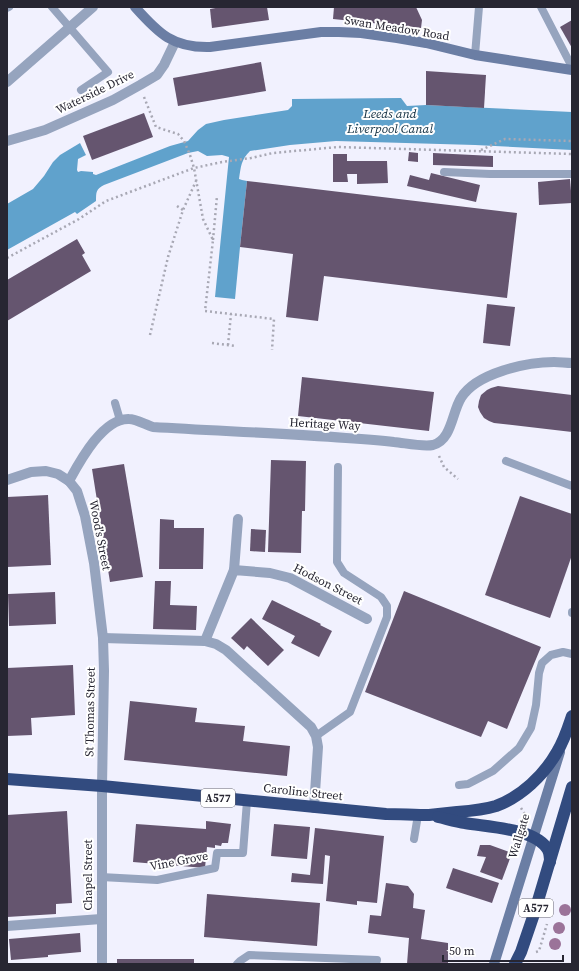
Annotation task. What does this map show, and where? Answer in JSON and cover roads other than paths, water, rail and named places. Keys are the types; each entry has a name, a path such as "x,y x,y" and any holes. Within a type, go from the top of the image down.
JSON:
{"highway":[{"name":"Wallgate","path":"565,737 572,716"},
{"name":"Caroline Street","path":"7,779 102,786 379,814 424,815 476,810 495,806 514,797 531,784 549,765 558,752 565,737"},
{"name":"A577","path":"515,964 521,952 534,914 572,787"},
{"name":"A577","path":"424,815 463,823 504,828 533,837 540,841 548,850 550,862"}],"street":[{"path":"7,82 93,7"},
{"name":"Swan Meadow Road","path":"135,7 156,30 165,36 175,42 197,47 210,47 321,32 361,33 426,43 475,55 572,70"},
{"name":"Waterside Drive","path":"7,141 45,130 113,100 157,75 164,65 175,42"},
{"name":"Heritage Way","path":"120,420 131,419 153,428 344,437 434,445 442,440 448,433 456,407 461,397 470,388 485,378 517,366 554,362 572,363"},
{"path":"7,480 31,472 46,471 58,474 69,481 82,458 96,439 110,426 120,420"},
{"name":"Wood's Street","path":"69,481 77,491 85,516 94,563 103,638"},
{"path":"205,641 234,570 236,560 238,519"},
{"name":"Hodson Street","path":"234,570 270,573 290,578 367,619"},
{"path":"103,638 205,641 216,644 226,650 311,727 316,736 318,747 314,808"},
{"name":"St Thomas Street","path":"102,786 104,671 103,638"},
{"name":"Wallgate","path":"494,964 565,737"},
{"name":"Chapel Street","path":"102,786 102,964"},
{"path":"7,926 102,919"}],"lane":[{"path":"52,7 108,72 81,90"},
{"path":"475,55 479,7"},
{"path":"541,7 572,67"},
{"path":"444,172 490,174 572,174"},
{"path":"115,403 120,420"},
{"path":"506,461 572,486"},
{"path":"316,736 350,712 387,617 387,606 381,597 344,573 337,562 338,468"},
{"path":"459,785 468,784 493,771 519,748 531,728 536,705 539,673 542,663 551,656 563,652 572,654"},
{"name":"Vine Grove","path":"101,877 157,880 215,868 217,853 244,854 247,801"},
{"path":"414,839 424,815"},
{"path":"237,964 249,956 376,960"}],"water":[{"name":"Leeds and Liverpool Canal","path":"401,98 407,106 426,105 572,112 572,150 475,145 336,141 290,145 250,151 243,160 239,179 247,181 235,299 215,297 229,157 222,155 207,156 198,151 188,153 104,185 97,191 96,201 77,214 75,212 7,250 7,204 33,189 60,155 80,143 86,155 78,159 78,172 93,172 93,174 96,175 170,146 188,141 206,124 288,110 292,106 292,99"}]}
